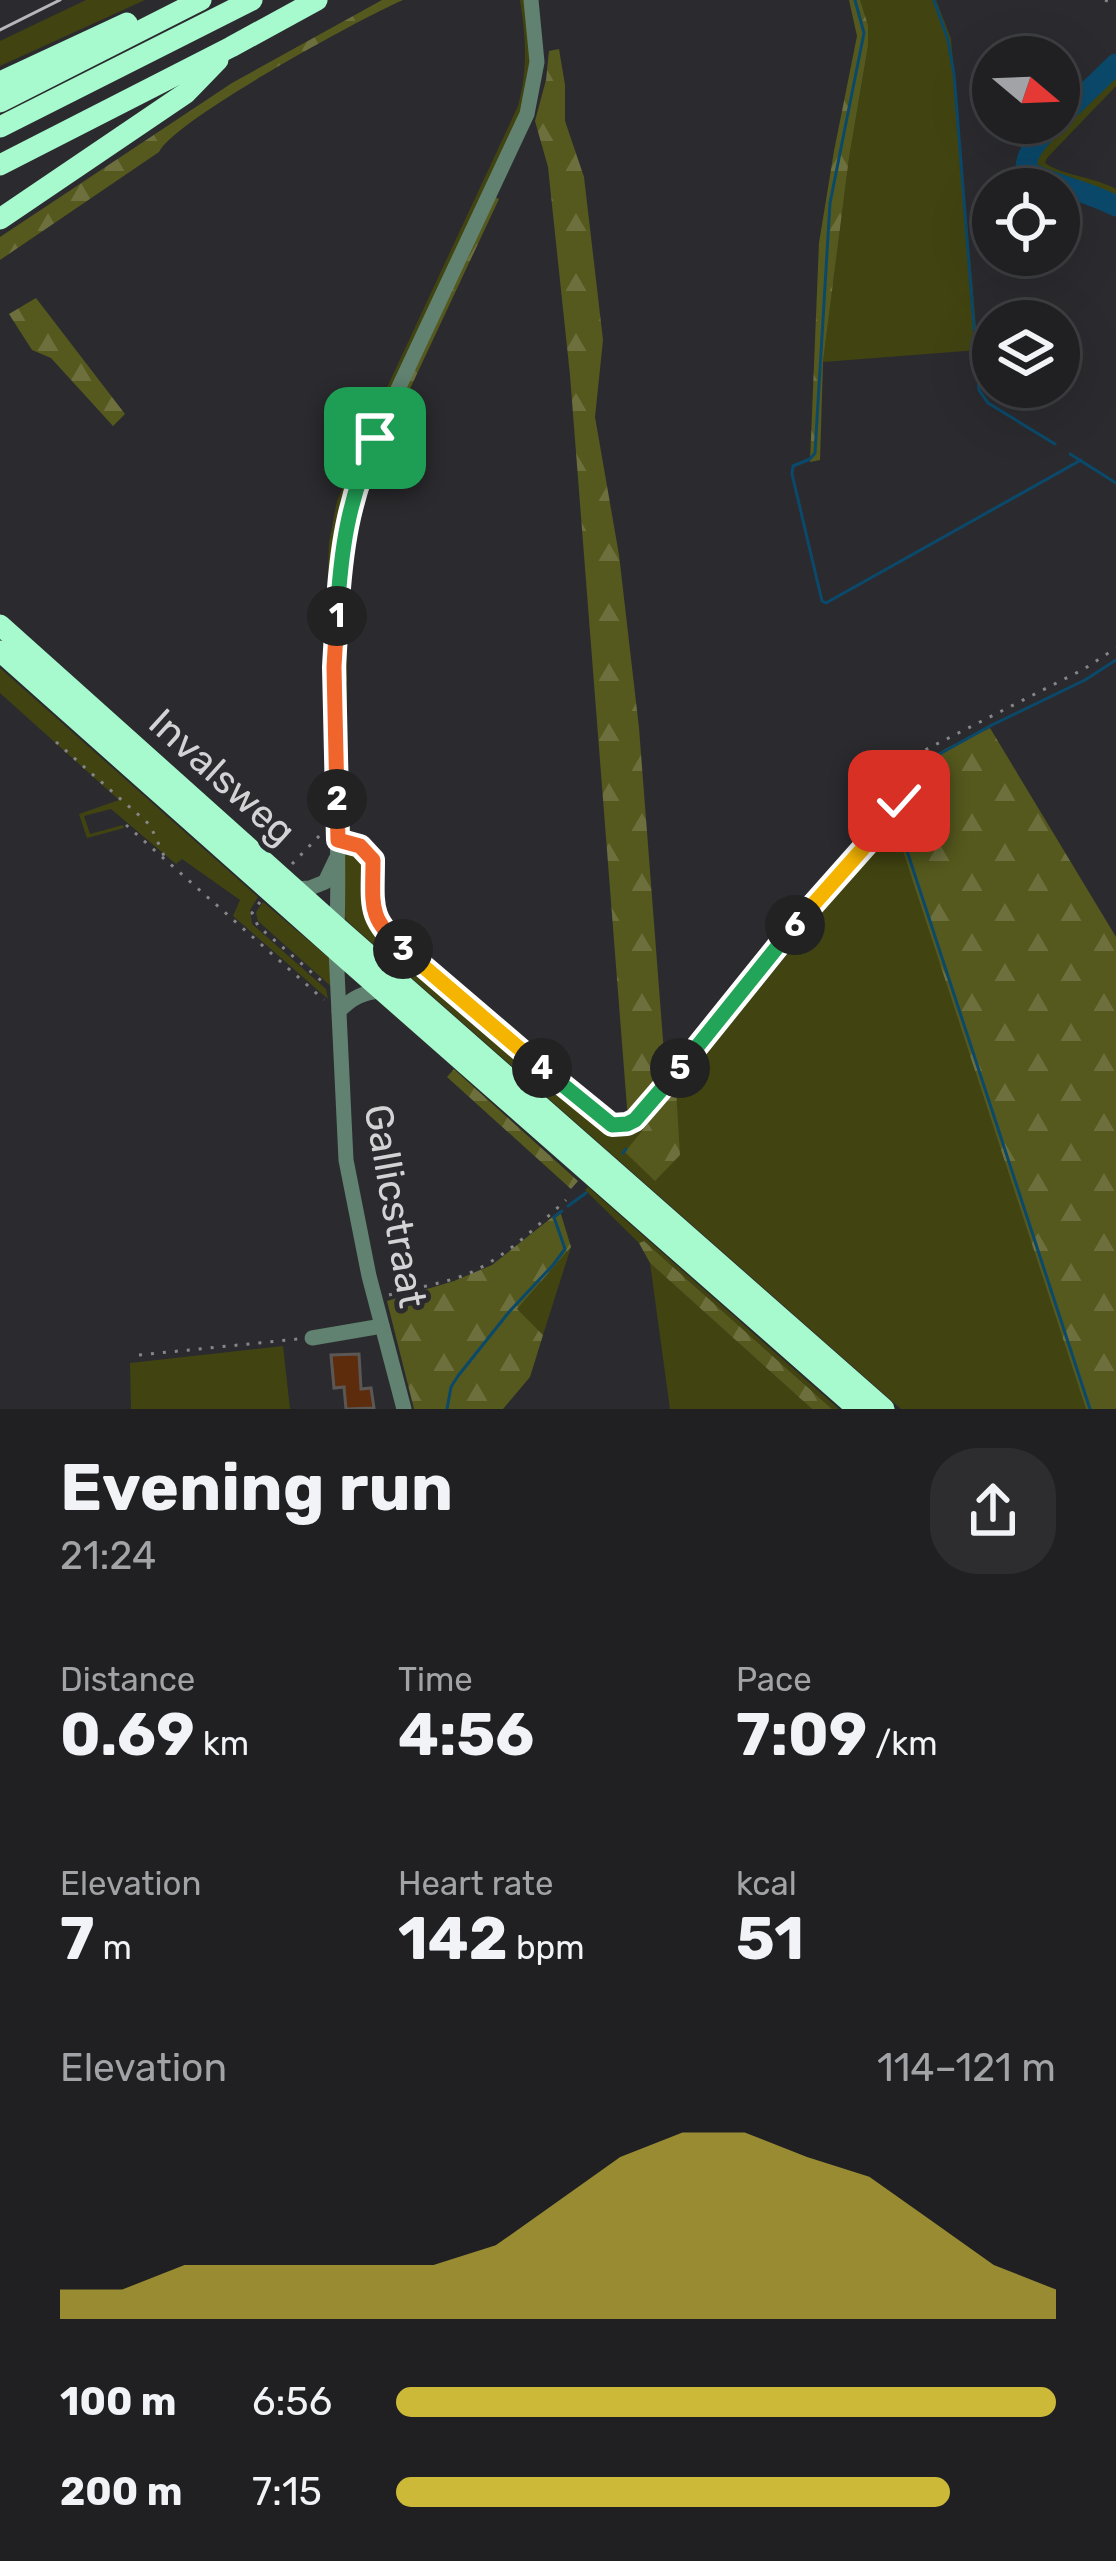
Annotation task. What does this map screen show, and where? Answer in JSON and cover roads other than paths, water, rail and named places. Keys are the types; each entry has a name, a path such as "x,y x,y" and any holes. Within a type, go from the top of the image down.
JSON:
{"highway":[{"path":"0,82 176,0"},
{"path":"0,102 200,0"},
{"path":"0,127 251,0"},
{"path":"0,165 317,0"},
{"path":"0,219 186,93 231,47"},
{"name":"Invalsweg","path":"0,625 291,878 382,991 858,1409"},
{"name":"Invalsweg","path":"0,651 884,1409"}],"street":[{"name":"Gallicstraat","path":"404,1409 346,1160 337,939 334,667 340,554 357,481 375,438 527,114 537,62 532,6"},
{"path":"291,878 325,882 337,848"},
{"path":"339,1011 365,992 382,991"},
{"path":"312,1337 382,1326"}],"waterway":[{"path":"855,0 864,33 830,203 815,453 793,466 792,474 822,601 826,603 1081,460"},
{"path":"934,0 954,74 979,390 988,403 1055,444"},
{"path":"1080,99 1116,64"},
{"path":"1036,144 1026,171 1116,206"},
{"path":"1070,454 1116,483"},
{"path":"914,801 914,780 925,762 1116,660"},
{"path":"756,985 865,855 914,808"},
{"path":"907,851 1090,1409"},
{"path":"674,1089 751,991"},
{"path":"623,1153 626,1149"},
{"path":"568,1206 586,1193"},
{"path":"447,1409 458,1376 565,1249 554,1217 562,1211"}],"railway":[{"path":"0,30 60,0"}]}
